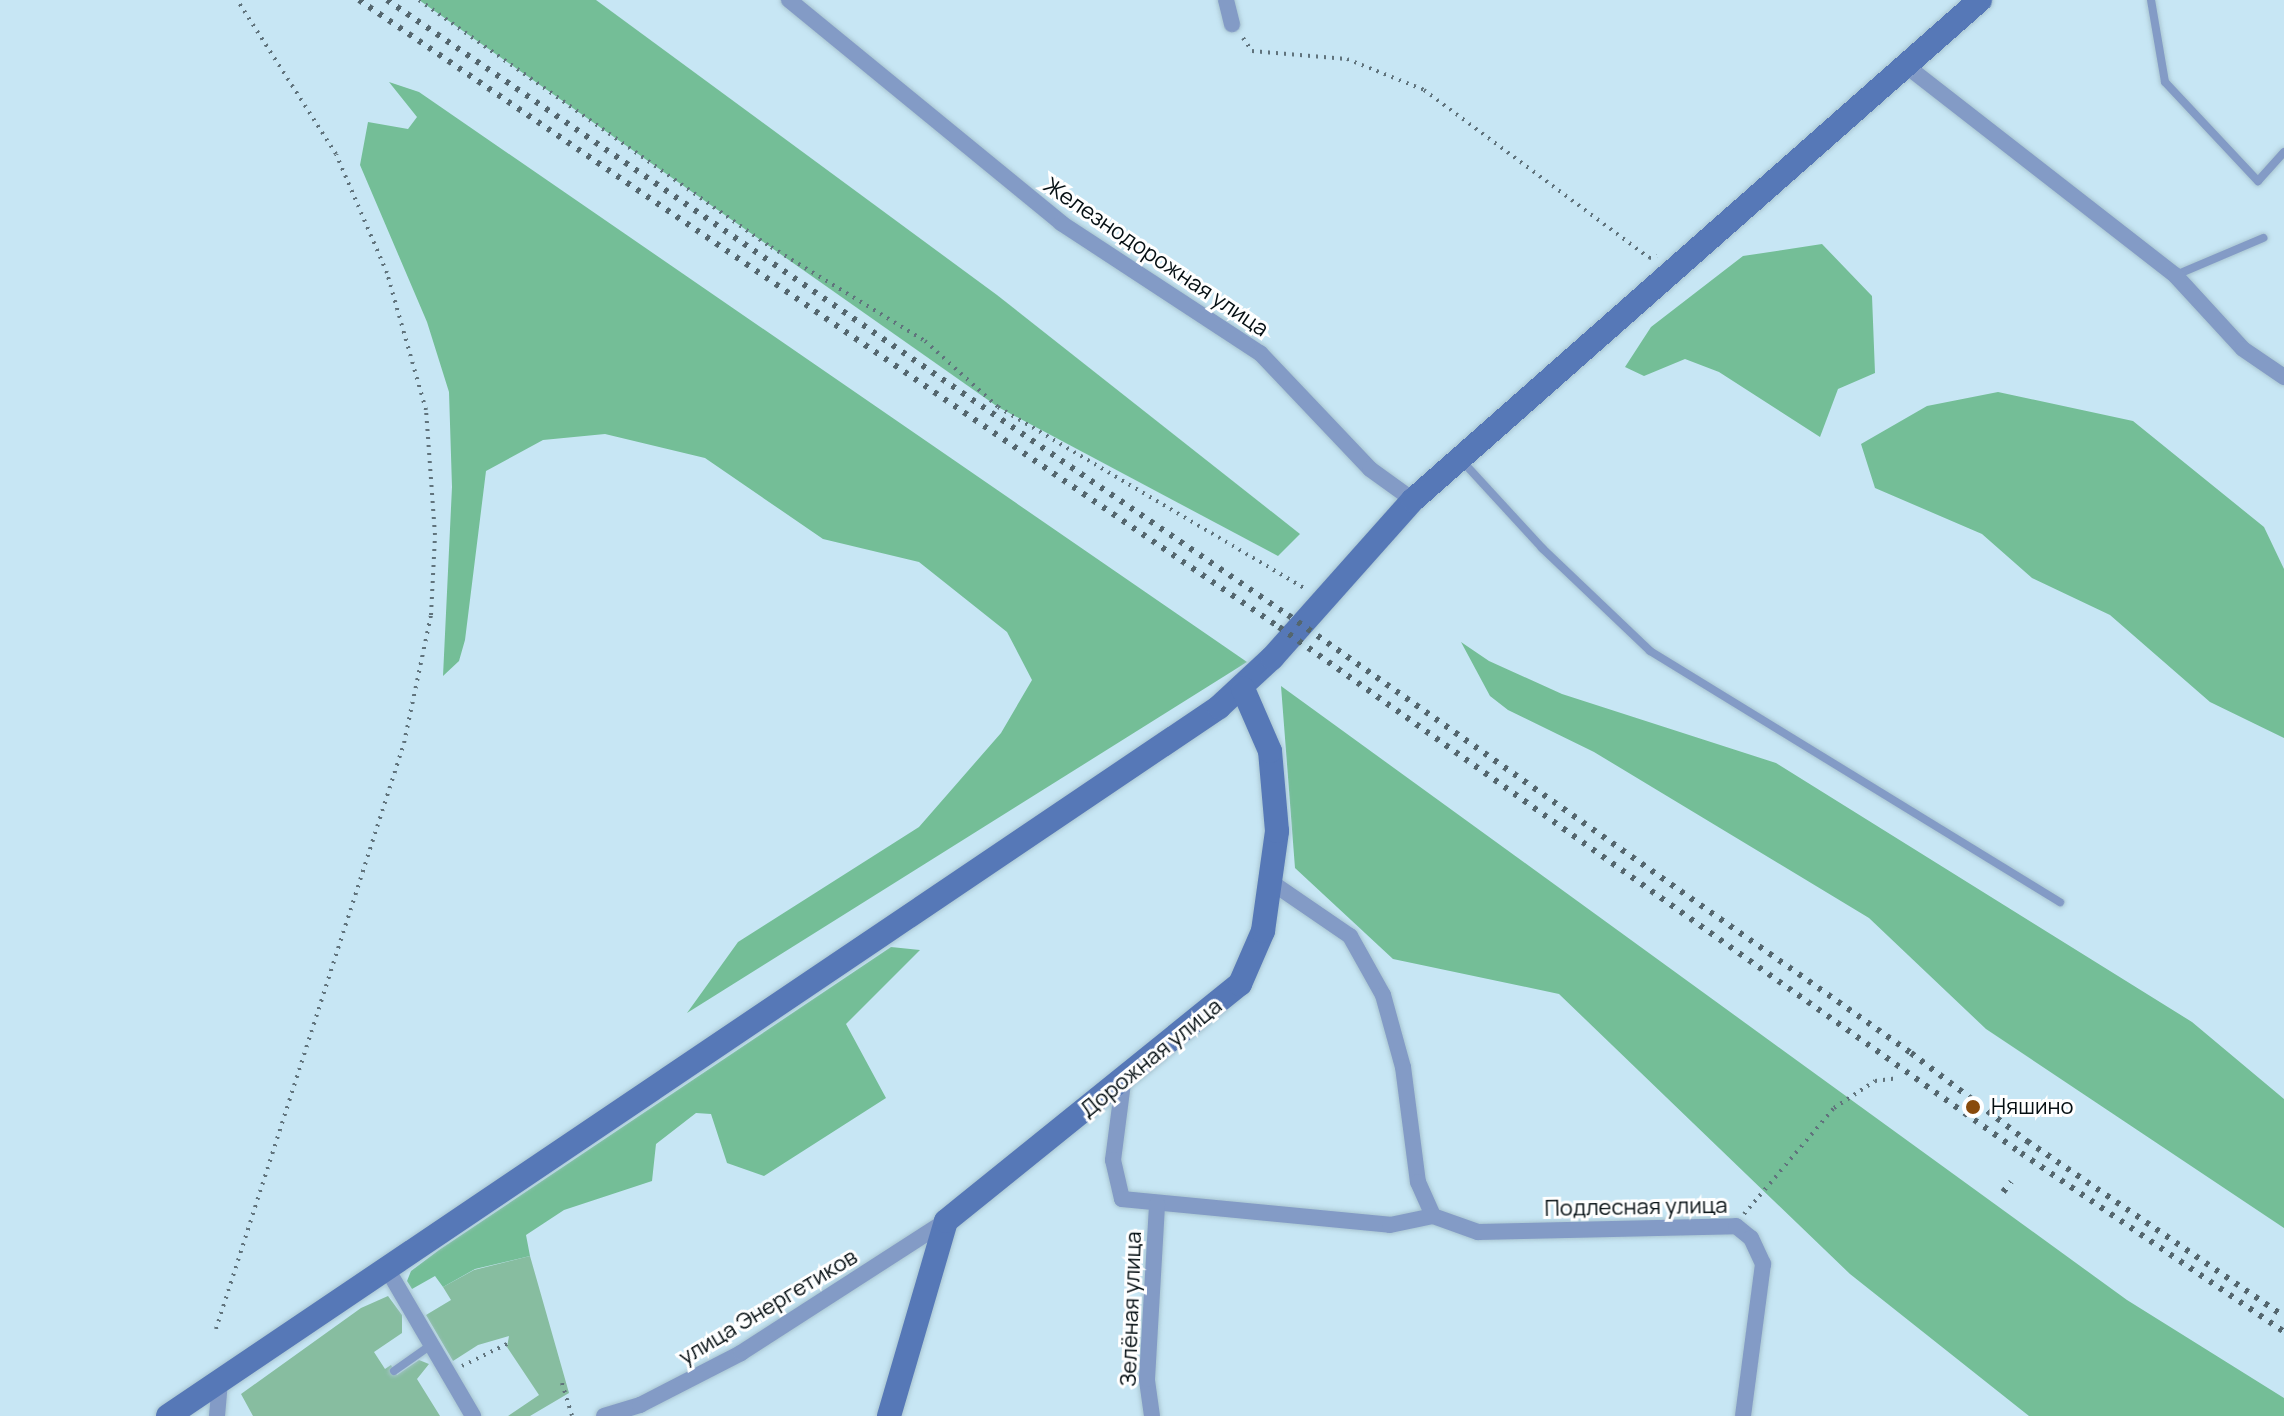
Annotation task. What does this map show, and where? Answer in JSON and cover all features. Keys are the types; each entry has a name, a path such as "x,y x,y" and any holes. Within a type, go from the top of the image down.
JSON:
{"street":[{"name":"Железнодорожная улица","path":"789,0 1070,230 1260,353 1370,469 1413,500"},
{"path":"1226,0 1232,24"},
{"path":"168,1416 220,1376 1243,689 1413,500 1695,248 1909,68 1959,10 1980,0"},
{"path":"1909,68 2175,275 2243,349 2284,377"},
{"name":"Дорожная улица","path":"946,1221 1123,1083 1240,984 1263,931 1277,831 1270,751 1243,689"},
{"path":"1123,1083 1113,1160 1122,1199 1390,1225 1433,1216 1418,1182 1403,1067 1383,995 1350,936 1271,882"},
{"name":"Зелёная улица","path":"1152,1416 1147,1379 1157,1204"},
{"name":"Подлесная улица","path":"1433,1216 1478,1232 1736,1226 1755,1243 1763,1264 1743,1416"},
{"path":"889,1416 946,1221"},
{"name":"улица Энергетиков","path":"604,1416 640,1405 741,1353 946,1221"},
{"path":"386,1267 473,1416"},
{"path":"217,1416 220,1376"}],"lane":[{"path":"2151,0 2165,82 2258,181 2284,152"},
{"path":"2175,275 2263,238"},
{"path":"1459,458 1550,557 1650,651 2060,902"},
{"path":"394,1371 431,1345"}],"path":[{"path":"216,1329 400,757 431,615 434,563 426,410 387,273 336,154 237,0"},
{"path":"419,0 771,247 925,341 998,407 1321,599"},
{"path":"1232,24 1252,51 1347,59 1424,90 1649,258 1695,248"},
{"path":"1736,1226 1834,1108 1875,1081 1899,1078"},
{"path":"450,1374 509,1343"},
{"path":"562,1383 572,1416"}],"green space":[{"path":"419,0 596,0 997,295 1300,534 1278,556 998,407"},
{"path":"389,82 419,92 1247,662 687,1013 738,942 919,827 1001,733 1032,680 1007,632 919,562 823,539 705,458 605,434 543,440 486,471 465,640 459,661 443,676 452,487 449,392 427,322 360,165 368,122 408,129 417,117"},
{"path":"1822,244 1872,296 1875,373 1838,389 1820,437 1719,372 1685,359 1644,376 1625,367 1651,327 1743,256"},
{"path":"1998,392 2133,421 2264,527 2284,569 2284,738 2210,702 2110,615 2032,578 1982,534 1875,488 1861,444 1927,406"},
{"path":"1461,642 1489,661 1562,694 1776,763 2192,1022 2284,1099 2284,1228 1986,1029 1869,918 1594,752 1508,710 1490,696"},
{"path":"1281,686 2127,1300 2284,1398 2284,1416 2029,1416 1850,1274 1559,994 1393,959 1295,868"},
{"path":"891,947 920,950 846,1024 886,1098 764,1176 727,1163 711,1114 696,1113 656,1144 652,1181 564,1210 526,1235 530,1256 475,1269 443,1287 435,1276 412,1289 407,1281 411,1271 439,1250"},
{"path":"530,1256 569,1393 530,1416 508,1416 539,1395 507,1347 509,1336 478,1345 453,1361 426,1315 451,1300 443,1287 474,1270"},
{"path":"388,1296 402,1315 402,1333 374,1352 385,1369 391,1365 397,1375 419,1360 429,1364 417,1379 440,1416 253,1416 241,1394 361,1308"}],"railway":[{"path":"359,0 1279,627 2021,1153 2284,1332"},
{"path":"387,0 1288,615 1911,1053 2027,1141 2284,1316"},
{"path":"2003,1192 2011,1182"}],"place":[{"name":"Няшино","path":"1973,1107"}]}
